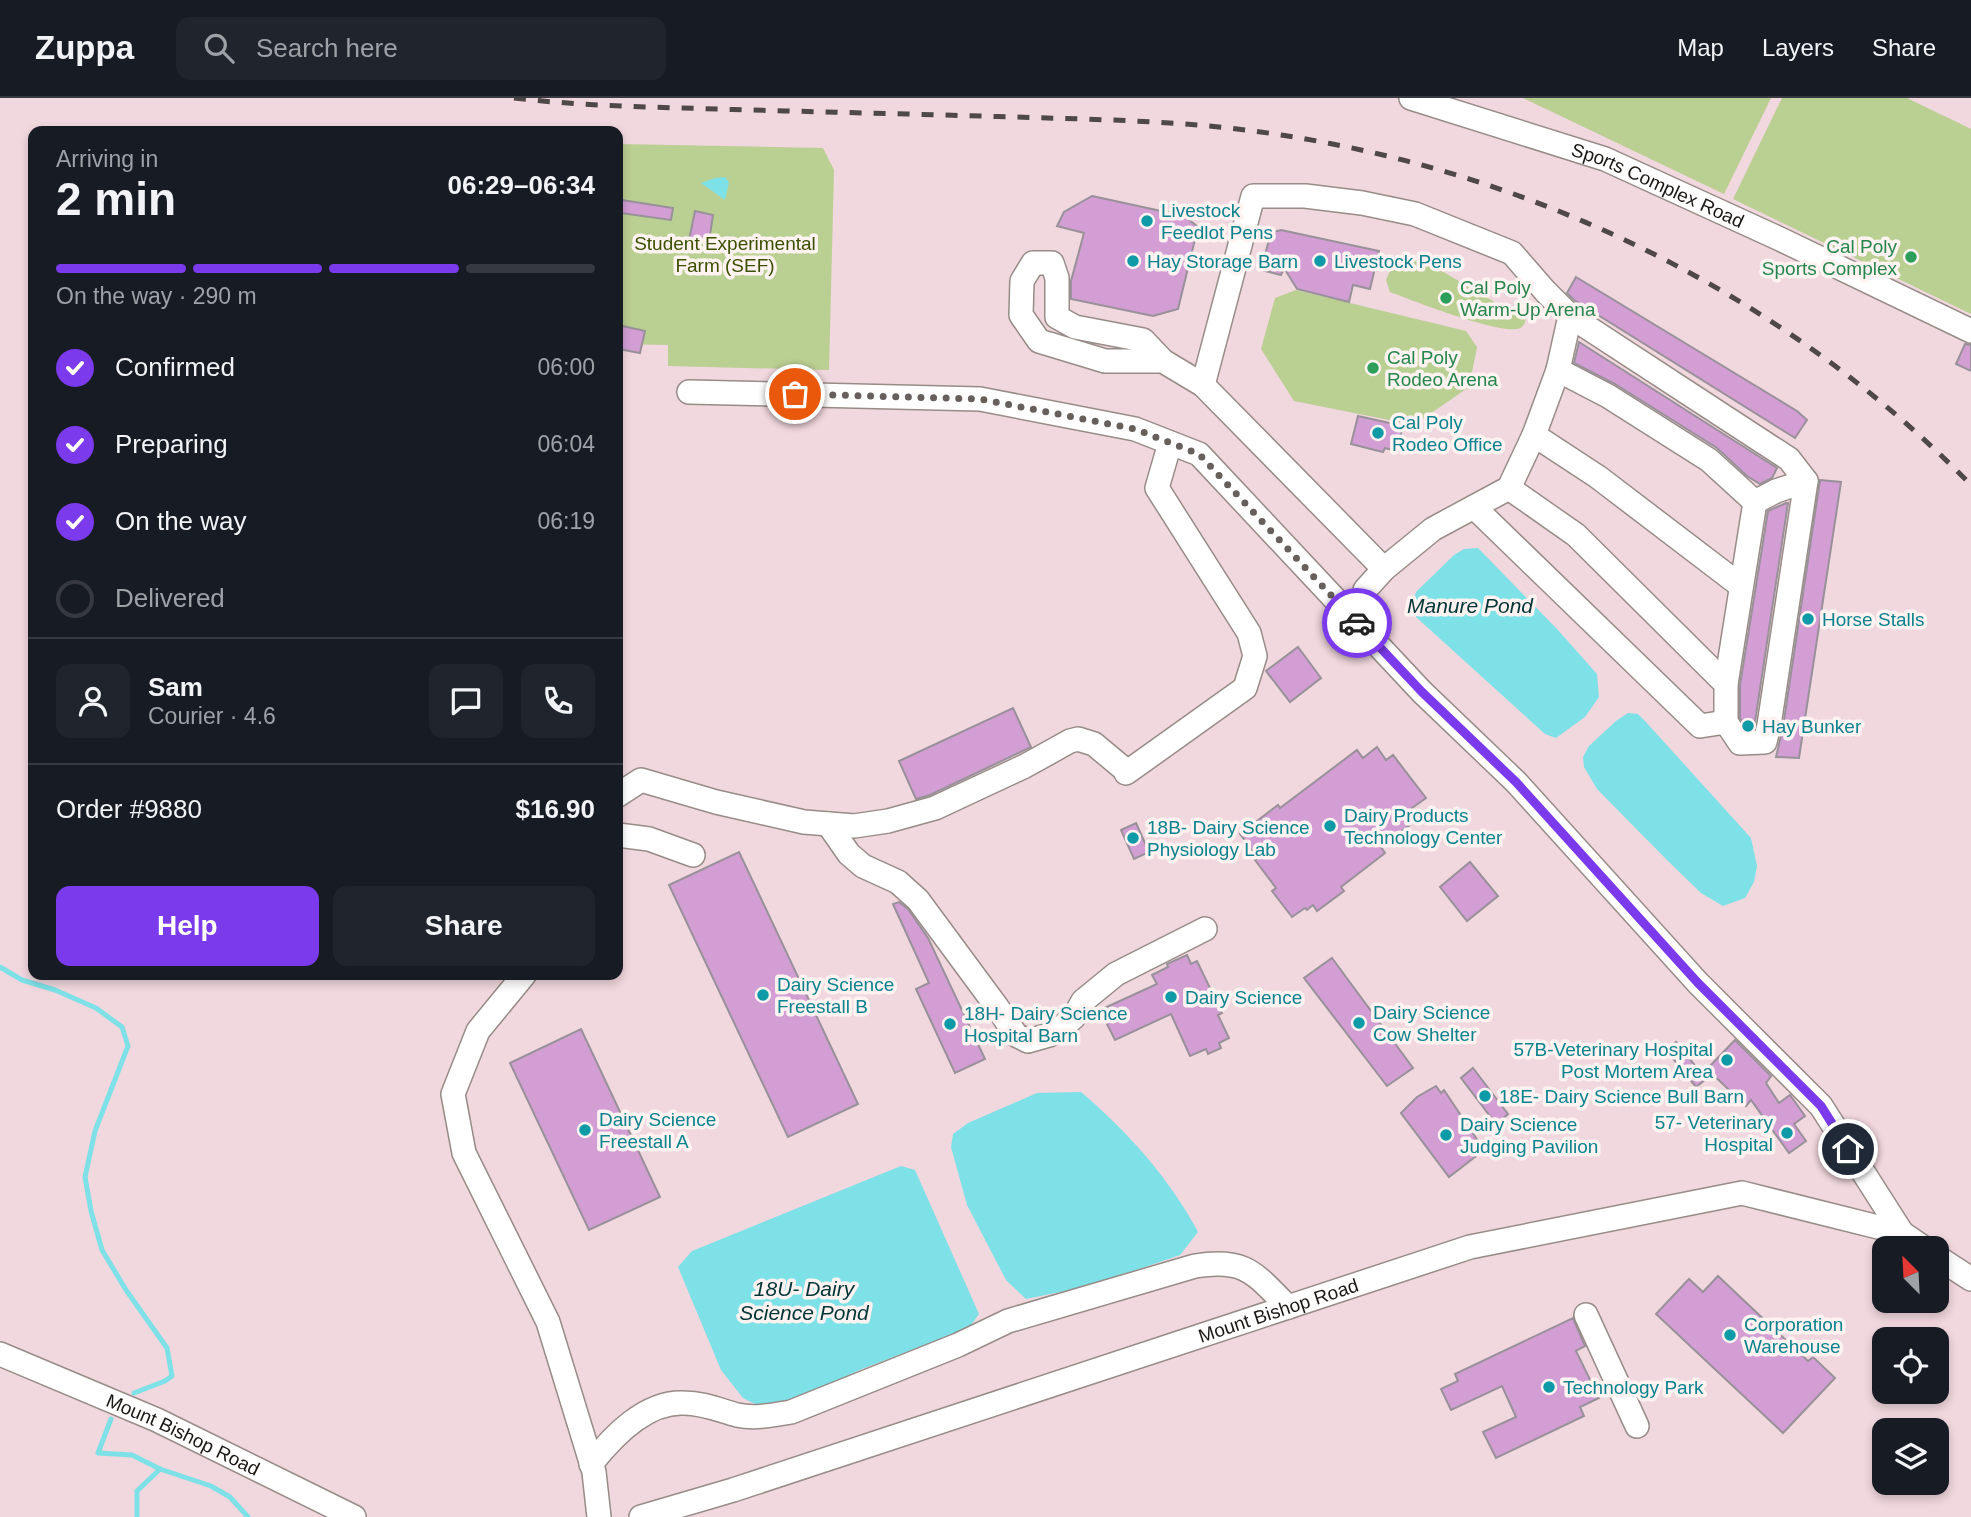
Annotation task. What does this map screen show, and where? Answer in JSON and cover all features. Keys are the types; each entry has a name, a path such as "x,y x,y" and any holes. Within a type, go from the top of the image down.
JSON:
{"street":[{"name":"Sports Complex Road","path":"1411,98 1605,159 1971,331"},
{"path":"1203,386 1253,196 1305,196 1362,203 1415,214 1513,253 1570,316 1789,459 1806,481 1765,742 1740,743 1726,722 1726,684 1755,502"},
{"path":"1163,361 1105,361 1040,341 1021,316 1022,281 1033,263 1052,263 1057,278 1057,317 1075,327 1143,340 1163,361 1203,386 1384,569"},
{"path":"1362,628 1365,590 1384,569 1433,529 1508,488 1534,435 1558,370 1570,316"},
{"path":"1558,370 1608,396 1709,460 1755,502"},
{"path":"689,392 980,399 1135,429 1199,454 1422,692 1516,782 1698,983 1821,1106 1902,1233"},
{"path":"1534,435 1598,477 1741,586"},
{"path":"623,792 641,780 716,803 804,822 854,826 888,821 935,808 1078,739 1094,744 1125,771 1245,688 1255,656 1249,634 1157,488 1170,443"},
{"path":"1755,502 1776,491 1806,481"},
{"path":"1508,488 1577,535 1726,684"},
{"path":"1474,507 1700,726 1726,722"},
{"path":"828,824 849,854 863,866 898,882 918,900 1016,1035 1028,1041 1049,1035 1066,1024 1074,1017 1083,1001 1116,974 1205,929"},
{"path":"623,836 649,839 693,855"},
{"path":"520,980 478,1031 453,1094 464,1153 548,1322 592,1464 598,1517"},
{"name":"Mount Bishop Road","path":"641,1517 733,1490 1470,1247 1742,1193 1906,1236"},
{"path":"592,1464 605,1446 629,1424 664,1406 682,1402 712,1406 739,1415 766,1416 791,1412 958,1345 1008,1321 1195,1266 1216,1263 1247,1268 1288,1307"},
{"path":"1950,1265 1971,1279"},
{"path":"1586,1315 1637,1426"},
{"name":"Mount Bishop Road","path":"3,1358 157,1420 354,1517"}],"shaded area":[{"path":"0,98 1971,98 1971,1517 0,1517"}],"green space":[{"path":"1523,98 1771,98 1724,194"},
{"name":"Cal Poly Sports Complex","path":"1782,98 1907,98 1971,129 1971,314 1733,199"},
{"name":"Student Experimental Farm (SEF)","path":"623,144 823,148 834,170 829,370 668,366 668,345 623,344"},
{"name":"Cal Poly Warm-Up Arena","path":"1397,255 1428,263 1498,304 1526,309 1528,312 1524,324 1513,329 1499,328 1390,292 1386,280"},
{"name":"Cal Poly Rodeo Arena","path":"1296,290 1466,331 1477,347 1469,387 1414,425 1294,401 1261,349 1275,298"}],"water":[{"path":"725,177 729,182 725,200 701,183 715,178"},
{"name":"Manure Pond","path":"1478,548 1597,674 1599,697 1585,717 1556,738 1545,734 1416,617 1412,604 1416,592 1454,555 1464,549"},
{"path":"1628,713 1638,714 1645,721 1751,838 1757,866 1754,882 1745,898 1723,906 1701,893 1597,789 1584,767 1583,757 1589,746"},
{"path":"1081,1092 1115,1123 1146,1157 1174,1193 1198,1232 1180,1255 1090,1286 1026,1299 1006,1280 967,1205 951,1147 953,1134 968,1123 1037,1093"},
{"name":"18U- Dairy Science Pond","path":"901,1166 915,1170 979,1314 969,1328 862,1369 794,1400 763,1408 743,1398 721,1370 678,1267 692,1251"}],"building":[{"name":"Hay Storage Barn","path":"1092,196 1184,216 1198,227 1178,309 1153,316 1071,299 1071,281 1084,233 1057,226 1064,212"},
{"path":"623,200 673,208 671,220 623,213"},
{"path":"695,211 713,215 709,242 689,240"},
{"name":"Livestock Pens","path":"1281,230 1379,251 1370,289 1353,285 1349,302 1297,289 1284,268 1281,275 1261,270 1273,232"},
{"path":"1576,277 1797,411 1807,420 1795,438 1574,300 1567,293"},
{"path":"623,326 645,331 640,353 623,350"},
{"path":"1579,342 1777,468 1772,478 1760,484 1747,476 1717,448 1615,384 1574,363"},
{"path":"1965,344 1971,345 1971,371 1956,364"},
{"name":"Cal Poly Rodeo Office","path":"1358,416 1403,426 1396,451 1385,448 1383,452 1351,444"},
{"name":"Horse Stalls","path":"1820,480 1841,482 1799,758 1776,757 1783,727"},
{"name":"Horse Stalls","path":"1786,503 1754,728 1747,729 1740,718 1740,685 1768,511"},
{"path":"1298,647 1321,678 1290,702 1266,671"},
{"path":"1013,708 1031,747 930,795 916,799 899,761"},
{"name":"Dairy Products Technology Center","path":"1377,747 1386,760 1393,755 1426,798 1412,808 1419,818 1381,847 1385,853 1341,887 1344,891 1317,911 1313,905 1292,917 1272,891 1276,888 1240,834 1278,805 1280,808 1357,750 1363,758"},
{"name":"18B- Dairy Science Physiology Lab","path":"1136,823 1149,852 1134,859 1121,830"},
{"name":"Dairy Science Freestall B","path":"739,852 858,1104 788,1137 669,885"},
{"path":"1470,862 1498,896 1467,921 1440,887"},
{"name":"18H- Dairy Science Hospital Barn","path":"899,902 908,909 928,938 985,1059 955,1073 916,989 929,983 893,904"},
{"name":"Dairy Science","path":"1187,955 1191,964 1197,961 1222,1013 1218,1015 1229,1038 1219,1043 1221,1048 1208,1054 1206,1049 1190,1056 1171,1014 1115,1040 1100,1010 1157,984 1152,975 1168,967 1167,964"},
{"name":"Dairy Science Cow Shelter","path":"1332,958 1413,1068 1387,1086 1304,978"},
{"name":"Dairy Science Freestall A","path":"581,1029 660,1197 589,1230 510,1063"},
{"path":"1735,1040 1771,1076 1766,1083 1779,1103 1790,1095 1805,1116 1794,1124 1806,1141 1789,1153 1751,1100 1746,1106 1707,1069"},
{"path":"1676,1042 1706,1079 1696,1087 1666,1050"},
{"name":"18E- Dairy Science Bull Barn","path":"1473,1068 1508,1114 1496,1124 1461,1078"},
{"name":"Dairy Science Judging Pavilion","path":"1436,1086 1441,1093 1444,1090 1484,1150 1449,1177 1401,1113 1417,1097"},
{"name":"Corporation Warehouse","path":"1718,1276 1808,1361 1813,1357 1835,1378 1783,1433 1656,1314 1689,1279 1703,1292"},
{"name":"Technology Park","path":"1573,1318 1585,1346 1576,1351 1599,1398 1580,1407 1584,1416 1496,1458 1483,1432 1516,1417 1502,1386 1451,1410 1441,1389 1458,1381 1455,1374"}],"waterway":[{"path":"0,967 22,980 55,990 96,1008 122,1027 128,1046 95,1131 85,1177 102,1250 126,1290 167,1348 172,1376 134,1393"},
{"path":"111,1419 98,1453 132,1455 160,1469 211,1486 230,1497 248,1517"},
{"path":"137,1517 137,1491 160,1469"}],"railway":[{"path":"514,98 641,107 1185,124 1315,141 1420,165 1522,197 1621,238 1717,288 1807,346 1892,412 1971,485"}],"way so far":[{"path":"795,394 980,399 1135,429 1199,454 1357,623"}],"place":[{"name":"Livestock Feedlot Pens","path":"1147,221"},
{"name":"Cal Poly Sports Complex","path":"1911,257"},
{"name":"Hay Storage Barn","path":"1133,261"},
{"name":"Livestock Pens","path":"1320,261"},
{"name":"Cal Poly Warm-Up Arena","path":"1446,298"},
{"name":"Cal Poly Rodeo Arena","path":"1373,368"},
{"name":"Cal Poly Rodeo Office","path":"1378,433"},
{"name":"Horse Stalls","path":"1808,619"},
{"name":"Hay Bunker","path":"1748,726"},
{"name":"Dairy Products Technology Center","path":"1330,826"},
{"name":"18B- Dairy Science Physiology Lab","path":"1133,838"},
{"name":"Dairy Science Freestall B","path":"763,995"},
{"name":"Dairy Science","path":"1171,997"},
{"name":"Dairy Science Cow Shelter","path":"1359,1023"},
{"name":"18H- Dairy Science Hospital Barn","path":"950,1024"},
{"name":"57B-Veterinary Hospital Post Mortem Area","path":"1727,1060"},
{"name":"18E- Dairy Science Bull Barn","path":"1485,1096"},
{"name":"Dairy Science Freestall A","path":"585,1130"},
{"name":"57- Veterinary Hospital","path":"1787,1133"},
{"name":"Dairy Science Judging Pavilion","path":"1446,1135"},
{"name":"Corporation Warehouse","path":"1730,1335"},
{"name":"Technology Park","path":"1549,1387"}],"route":[{"path":"1357,623 1422,692 1516,782 1698,983 1821,1106 1848,1149"}]}
